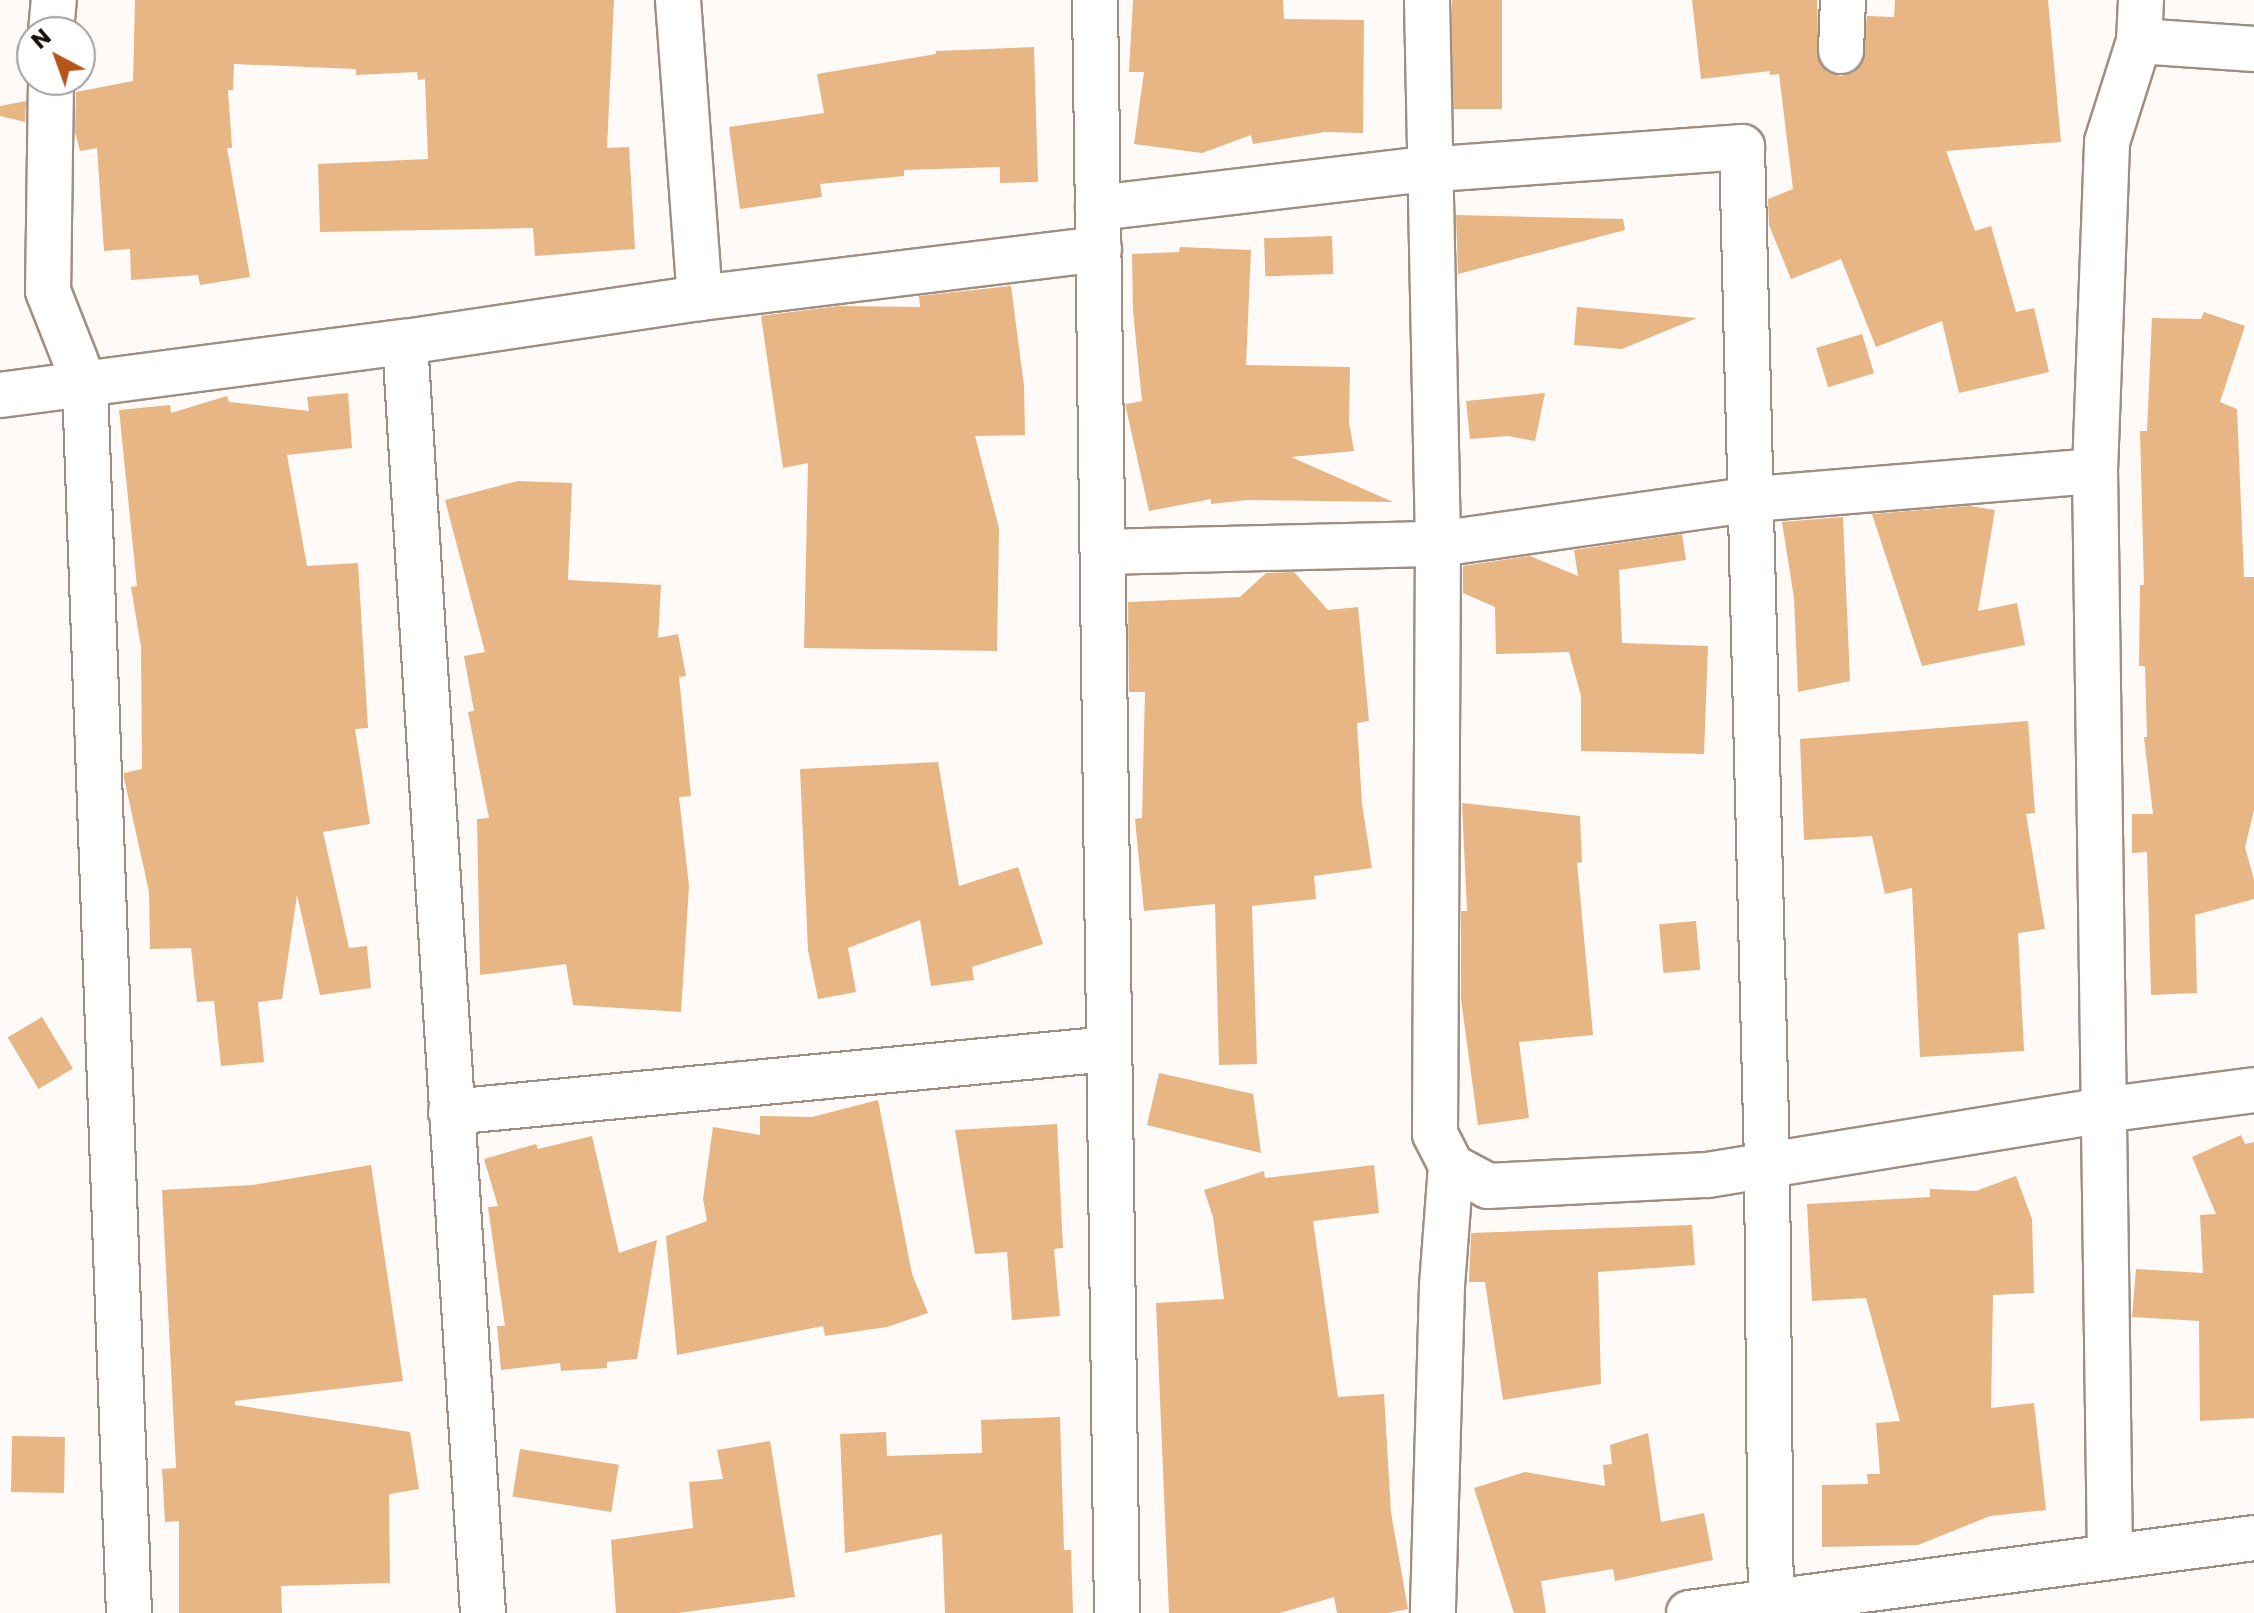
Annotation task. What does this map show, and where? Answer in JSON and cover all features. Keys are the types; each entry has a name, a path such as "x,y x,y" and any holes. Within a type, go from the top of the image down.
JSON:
{"street":[{"path":"678,0 700,298"},
{"path":"1095,0 1117,1613"},
{"path":"1427,0 1438,544 1435,1134 1451,1166 1442,1286 1433,1613"},
{"path":"1841,51 1843,0"},
{"path":"2110,1557 2095,471 2107,142 2140,20 2254,49"},
{"path":"51,96 48,291 85,385 129,1613"},
{"path":"0,395 405,342 700,298 1431,169 1742,147 1767,1164 1771,1602"},
{"path":"405,342 483,1613"},
{"path":"1103,552 1438,544 1753,499 2095,471"},
{"path":"451,1112 1109,1049"},
{"path":"1451,1166 1488,1186 1708,1175 2103,1110 2254,1090"},
{"path":"1689,1613 2254,1538"}],"building":[{"path":"135,0 614,0 607,148 629,147 635,249 535,256 533,228 320,232 318,164 428,159 425,79 418,80 417,72 356,75 356,69 234,64 233,90 228,90 232,148 227,148 250,277 200,285 198,275 131,280 130,249 104,251 97,148 80,151 75,132 76,96 96,96 96,88 133,81"},
{"path":"1133,0 1283,0 1284,19 1364,20 1363,133 1325,132 1253,144 1251,135 1202,153 1134,144 1144,72 1129,72"},
{"path":"1452,0 1502,0 1502,109 1452,109"},
{"path":"1692,0 1817,0 1819,62 1828,72 1841,76 1853,73 1862,64 1867,16 1894,17 1895,0 2048,0 2061,142 1946,151 1975,231 1991,226 2016,312 2034,308 2049,372 1959,393 1942,321 1876,347 1841,259 1791,279 1769,225 1768,199 1793,189 1779,74 1770,75 1770,71 1701,79"},
{"path":"1034,47 1038,182 1000,183 1000,167 904,170 904,176 820,184 822,197 740,209 729,127 824,113 817,74 936,54 936,51"},
{"path":"26,101 25,122 0,116 0,106"},
{"path":"1456,215 1623,219 1625,230 1458,274"},
{"path":"1332,236 1333,274 1265,276 1264,238"},
{"path":"1180,247 1251,250 1246,365 1350,367 1349,422 1354,451 1291,457 1393,502 1247,500 1211,504 1211,499 1149,511 1126,408 1126,404 1142,401 1133,311 1132,254 1179,252"},
{"path":"1011,286 1024,386 1025,435 975,436 999,528 997,651 804,648 808,463 783,468 761,316 839,306 920,307 919,296"},
{"path":"1577,307 1697,318 1622,349 1574,345"},
{"path":"2204,312 2245,326 2220,402 2237,409 2244,577 2254,577 2254,810 2245,847 2254,880 2254,899 2195,915 2197,993 2151,995 2147,852 2132,853 2132,814 2153,814 2144,737 2147,737 2145,666 2139,666 2140,585 2144,585 2140,431 2147,431 2152,318 2201,319"},
{"path":"1862,334 1874,373 1828,387 1816,348"},
{"path":"348,393 352,448 287,455 307,566 358,563 368,728 355,729 370,824 323,832 349,948 367,946 371,988 320,995 297,895 282,999 258,1002 264,1062 221,1066 214,1001 197,1002 191,948 150,949 149,892 124,778 124,773 142,769 141,647 131,587 137,586 119,410 170,405 171,413 227,396 229,402 309,411 307,397"},
{"path":"1545,393 1535,441 1508,436 1470,439 1466,401"},
{"path":"518,481 572,483 568,580 661,585 658,638 678,634 686,676 679,677 691,796 679,797 689,886 681,1012 573,1005 566,964 480,975 477,819 489,818 468,712 474,711 464,656 485,652 445,500"},
{"path":"1970,506 1995,510 1978,611 2017,603 2025,645 1922,666 1872,514"},
{"path":"1843,517 1850,681 1798,692 1794,598 1782,522"},
{"path":"1682,534 1686,560 1619,570 1622,643 1708,646 1704,754 1581,751 1581,696 1569,652 1496,654 1495,607 1463,593 1463,566 1530,556 1578,576 1574,550"},
{"path":"1294,572 1328,610 1358,607 1369,721 1357,723 1362,804 1372,868 1314,876 1316,899 1252,906 1257,1064 1219,1065 1215,904 1144,911 1135,819 1142,818 1145,692 1129,692 1128,602 1240,597 1266,573"},
{"path":"2028,721 2035,813 2026,814 2045,929 2018,933 2024,1051 1920,1057 1912,888 1885,894 1872,836 1804,840 1800,739"},
{"path":"938,762 959,886 1018,867 1043,944 972,967 974,980 931,986 920,920 848,948 856,992 818,999 808,950 800,769"},
{"path":"1462,803 1580,816 1582,862 1577,863 1593,1035 1519,1042 1529,1118 1478,1125 1461,999 1461,911 1467,911"},
{"path":"1696,921 1700,970 1663,973 1659,924"},
{"path":"42,1017 73,1068 39,1089 8,1038"},
{"path":"1159,1073 1253,1094 1261,1153 1147,1125"},
{"path":"878,1100 912,1274 928,1313 887,1327 825,1336 823,1326 677,1355 666,1236 707,1221 703,1199 713,1127 760,1135 760,1116 812,1117"},
{"path":"1057,1124 1063,1248 1054,1249 1060,1316 1012,1320 1007,1252 975,1254 955,1130"},
{"path":"2241,1135 2245,1144 2254,1142 2254,1418 2200,1421 2199,1321 2132,1317 2136,1269 2203,1273 2200,1215 2216,1214 2192,1157"},
{"path":"592,1136 619,1253 657,1240 637,1359 607,1362 607,1368 561,1371 560,1363 501,1370 497,1326 505,1326 488,1207 498,1206 484,1159 536,1144 538,1149"},
{"path":"371,1165 403,1381 235,1401 235,1405 410,1432 419,1489 389,1494 390,1583 281,1586 282,1613 179,1613 179,1521 165,1522 162,1469 176,1468 162,1190 252,1185"},
{"path":"1374,1165 1379,1213 1313,1221 1338,1397 1384,1394 1391,1513 1408,1609 1388,1613 1337,1613 1334,1597 1280,1613 1169,1613 1156,1303 1224,1299 1213,1217 1204,1190 1264,1171 1265,1178"},
{"path":"2016,1176 2032,1219 2034,1293 1993,1295 1991,1408 2034,1403 2046,1510 1990,1516 1918,1545 1822,1547 1822,1485 1868,1484 1867,1474 1880,1474 1876,1423 1900,1421 1866,1298 1812,1301 1807,1204 1930,1197 1930,1189 1976,1191"},
{"path":"1692,1225 1695,1265 1598,1272 1601,1384 1503,1400 1485,1282 1469,1282 1471,1233"},
{"path":"1060,1417 1064,1550 1071,1550 1073,1613 945,1613 942,1534 845,1553 840,1434 886,1432 887,1456 982,1453 981,1420"},
{"path":"1648,1433 1661,1522 1704,1513 1713,1560 1615,1581 1613,1569 1541,1581 1546,1613 1514,1613 1474,1488 1525,1472 1605,1486 1603,1465 1612,1464 1610,1445"},
{"path":"12,1436 65,1437 64,1493 11,1492"},
{"path":"770,1441 795,1597 678,1613 616,1613 611,1540 693,1528 689,1482 723,1479 717,1450"},
{"path":"520,1449 619,1465 611,1512 512,1496"}]}
